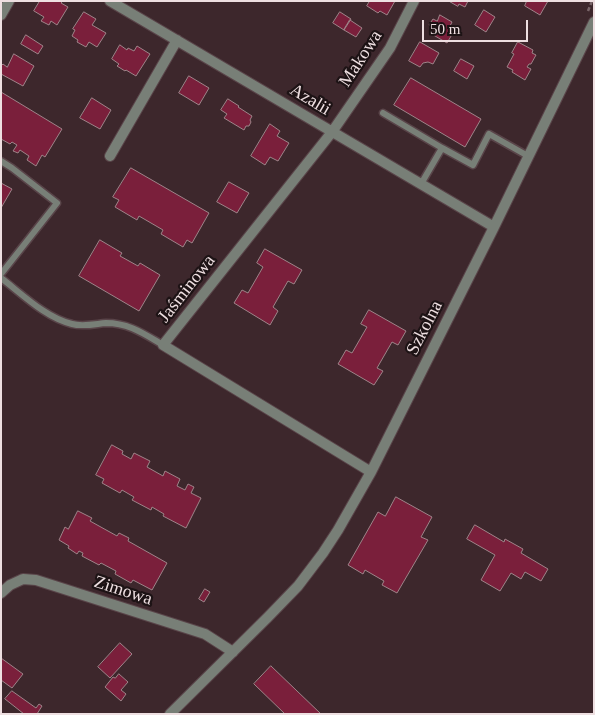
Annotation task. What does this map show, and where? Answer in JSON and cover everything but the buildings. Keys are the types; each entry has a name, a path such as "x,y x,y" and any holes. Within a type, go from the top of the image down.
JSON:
{"street":[{"path":"1,15 9,1"},
{"name":"Azalii","path":"110,1 494,227"},
{"name":"Makowa","path":"332,132 390,48 414,1"},
{"name":"Szkolna","path":"170,714 233,652 256,624 298,586 338,530 371,472 594,22"},
{"path":"110,156 177,40"},
{"name":"Jaśminowa","path":"332,132 163,345 371,472"},
{"name":"Zimowa","path":"1,593 10,585 23,579 36,580 205,634 233,652"}],"lane":[{"path":"383,113 473,165 489,134 528,156"},
{"path":"421,184 442,148"},
{"path":"1,161 57,203 1,276 44,312 57,319 73,324 123,324 163,345"}]}
